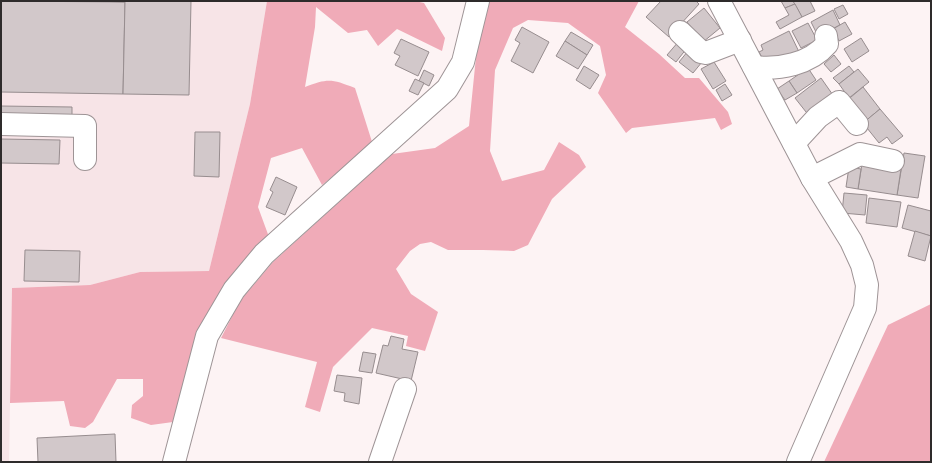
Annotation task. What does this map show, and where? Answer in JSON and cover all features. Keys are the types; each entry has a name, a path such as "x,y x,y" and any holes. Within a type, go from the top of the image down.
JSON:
{"street":[{"path":"174,462 207,336 234,290 264,254 447,89 463,62 478,1"},
{"path":"719,1 812,178 850,241 862,266 867,285 865,308 798,462"},
{"path":"680,32 701,52 706,53 740,40"},
{"path":"754,67 772,69 803,61 820,52 827,44 826,36"},
{"path":"794,143 818,117 839,102 857,124"},
{"path":"1,124 86,126 85,158"},
{"path":"812,178 860,154 893,161"},
{"path":"380,462 405,390"}],"shaded area":[{"path":"1,1 267,1 250,104 209,271 140,272 90,285 12,288 9,462 1,462"},
{"path":"267,1 415,1 424,3 445,38 442,51 397,29 378,46 367,30 348,33 316,7 315,27 305,87 319,82 335,81 355,88 373,145 322,185 302,148 271,158 258,207 269,237 200,331 173,422 151,425 131,418 132,405 143,396 143,379 117,379 93,422 85,428 70,426 64,401 10,403 12,288 90,285 140,272 209,271 250,104"},
{"path":"488,1 639,1 625,27 659,54 685,78 699,78 728,112 732,124 721,130 715,118 632,128 626,133 598,93 606,75 600,46 568,23 528,20 513,28 495,70 490,151 502,181 544,170 559,142 579,155 586,167 552,199 528,245 514,251 448,250 431,242 420,244 410,251 396,269 411,294 438,312 425,351 406,346 408,336 372,328 333,367 320,412 305,407 317,362 221,338 240,301 273,262 392,154 435,148 469,126 476,57"},
{"path":"931,304 931,462 824,462 888,325"}],"building":[{"path":"1,1 125,2 123,94 1,92"},
{"path":"94,1 191,1 189,95 123,94 125,2"},
{"path":"661,1 696,1 699,4 669,37 646,17"},
{"path":"781,1 793,1 795,4 785,8"},
{"path":"793,1 810,1 815,11 802,17"},
{"path":"795,4 802,17 780,29 776,22 789,15 785,8"},
{"path":"843,5 848,14 839,19 834,9"},
{"path":"704,8 720,28 703,42 687,22"},
{"path":"833,10 840,25 818,36 811,22"},
{"path":"845,22 852,34 839,41 833,29"},
{"path":"808,23 817,40 801,48 792,31"},
{"path":"522,27 549,42 533,73 511,61 520,43 515,40"},
{"path":"789,31 800,54 767,67 759,52 763,50 761,45"},
{"path":"571,32 593,45 587,55 565,41"},
{"path":"861,38 869,51 852,62 844,49"},
{"path":"401,39 429,52 418,76 395,65 400,56 394,53"},
{"path":"565,41 587,55 578,69 556,56"},
{"path":"679,41 687,48 676,62 667,55"},
{"path":"688,51 702,62 693,73 679,62"},
{"path":"834,55 841,64 831,72 824,64"},
{"path":"714,62 726,81 713,89 701,69"},
{"path":"584,66 599,75 590,89 576,80"},
{"path":"849,66 854,72 839,84 833,78"},
{"path":"808,68 816,80 797,93 789,81"},
{"path":"858,69 869,82 849,98 839,84"},
{"path":"424,70 434,75 429,86 419,81"},
{"path":"821,78 835,98 810,117 795,98"},
{"path":"415,79 424,83 418,95 409,91"},
{"path":"789,81 797,93 785,100 777,89"},
{"path":"725,84 732,95 722,101 716,90"},
{"path":"863,87 880,109 863,123 845,102"},
{"path":"1,106 72,107 72,120 1,119"},
{"path":"880,109 903,136 892,144 887,137 879,143 863,123"},
{"path":"195,132 220,132 219,177 194,176"},
{"path":"1,139 60,140 59,164 1,163"},
{"path":"904,153 925,156 918,198 897,195"},
{"path":"862,164 901,169 897,195 858,189"},
{"path":"849,167 861,169 858,189 846,187"},
{"path":"276,177 297,187 285,215 266,207 273,192 270,190"},
{"path":"844,193 867,195 865,215 842,213"},
{"path":"869,198 901,202 897,227 866,223"},
{"path":"908,205 931,211 931,236 902,228"},
{"path":"915,231 931,236 925,261 908,256"},
{"path":"25,250 80,251 79,282 24,281"},
{"path":"391,336 404,339 402,349 418,352 411,381 376,373 383,345 388,346"},
{"path":"363,352 376,354 372,373 359,371"},
{"path":"337,375 362,378 359,404 344,401 345,393 334,391"},
{"path":"115,434 116,462 38,462 37,438"}]}
